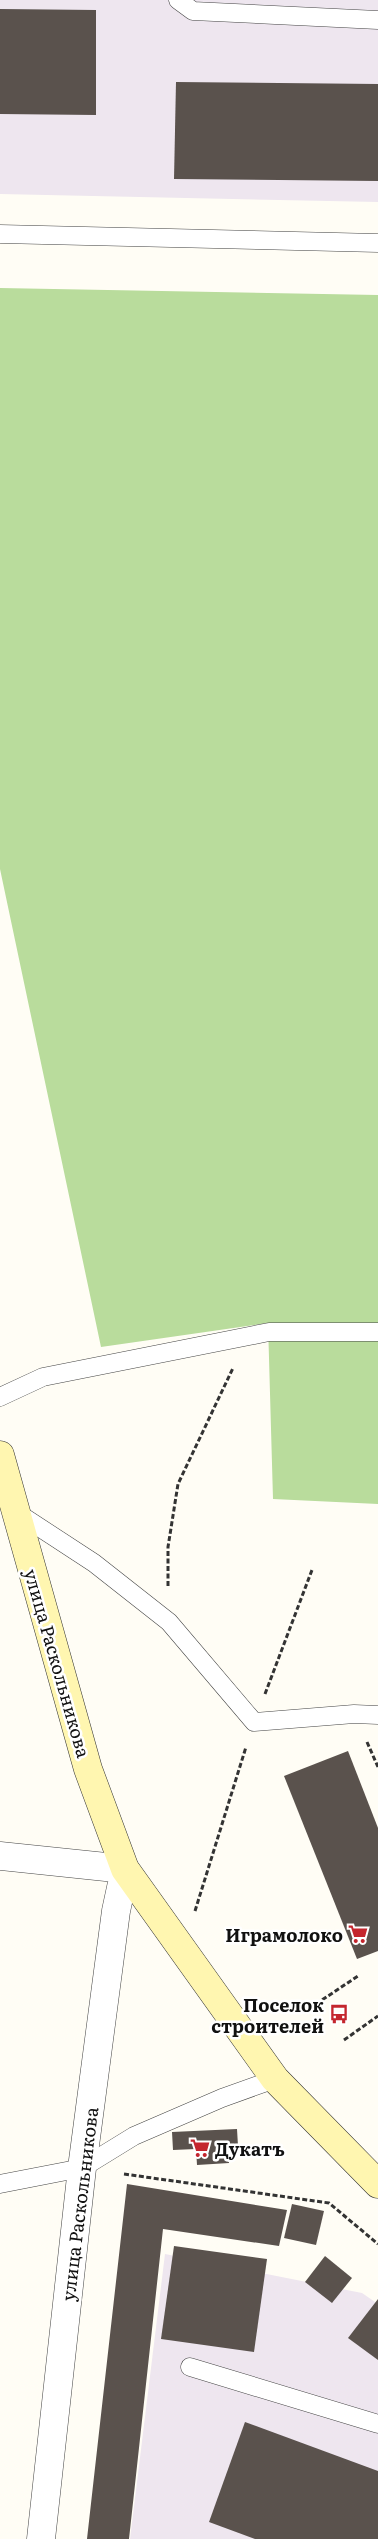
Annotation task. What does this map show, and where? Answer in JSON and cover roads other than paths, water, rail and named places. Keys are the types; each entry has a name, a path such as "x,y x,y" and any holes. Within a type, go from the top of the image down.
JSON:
{"main road":[{"name":"улица Раскольникова","path":"0,1455 88,1769 125,1869 268,2069 378,2184"}],"street":[{"path":"0,1856 125,1869"},
{"name":"улица Раскольникова","path":"41,2539 82,2168 116,1911 125,1869"}],"lane":[{"path":"178,0 193,11 378,20"},
{"path":"0,234 378,243"},
{"path":"0,1397 43,1377 269,1332 378,1332"},
{"path":"16,1512 94,1563 169,1622 254,1722 354,1714 378,1715"},
{"path":"0,2184 82,2168 134,2136 222,2098 268,2069"},
{"path":"190,2367 378,2424"}],"place":[{"name":"Играмолоко","path":"358,1934"},
{"name":"Поселок строителей","path":"339,2014"},
{"name":"Дукатъ","path":"200,2148"}]}
